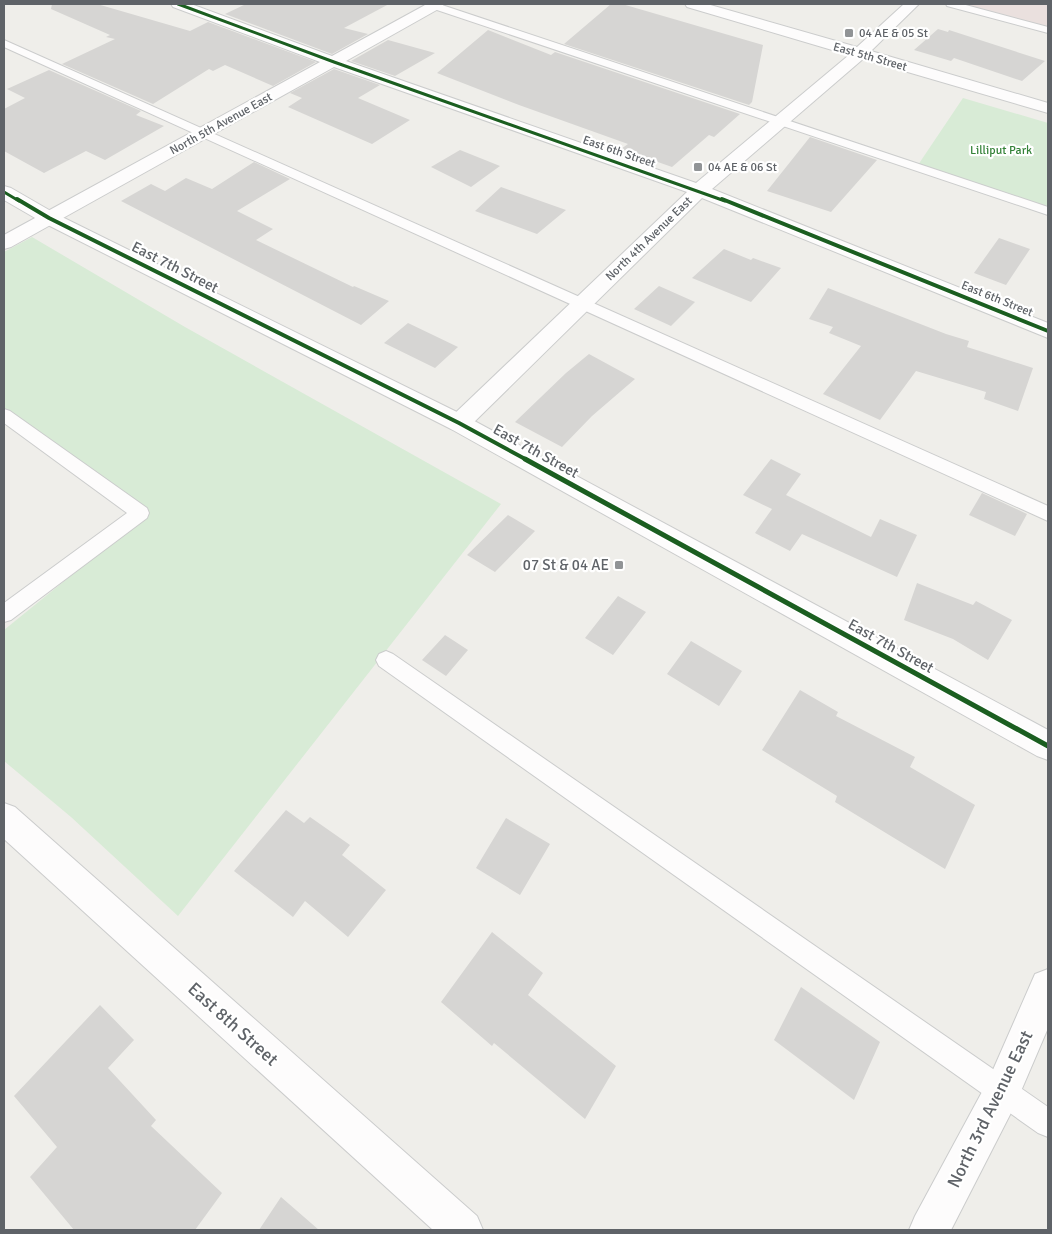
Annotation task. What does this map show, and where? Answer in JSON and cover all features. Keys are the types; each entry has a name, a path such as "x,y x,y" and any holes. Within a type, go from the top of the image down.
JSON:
{"street":[{"name":"East 6th Street","path":"178,4 334,62 698,190 1048,331"},
{"name":"North 5th Avenue East","path":"4,243 334,62 433,4"},
{"name":"East 5th Street","path":"692,4 1048,108"},
{"name":"North 4th Avenue East","path":"459,423 698,190 859,54 912,4"},
{"name":"East 7th Street","path":"4,192 49,218 459,423 1048,746"},
{"name":"East 8th Street","path":"4,819 463,1230"},
{"name":"North 3rd Avenue East","path":"929,1230 1002,1092 1048,986"}],"lane":[{"path":"433,4 1048,211"},
{"path":"951,4 1048,30"},
{"path":"4,43 202,134 1048,514"},
{"path":"4,415 140,513 4,614"},
{"path":"386,660 1048,1123"}],"shaded area":[{"path":"956,4 1048,4 1048,28"}],"green space":[{"name":"Lilliput Park","path":"963,98 1048,123 1048,206 918,165"},
{"path":"32,237 185,327 501,504 178,916 71,817 4,761 4,630 148,513 4,409 4,252"}],"building":[{"path":"52,4 97,4 190,31 208,22 316,62 273,86 225,65 213,71 209,69 153,104 62,64 115,39 106,37 110,35 51,9"},
{"path":"246,4 389,4 344,28 368,34 332,54 225,14"},
{"path":"611,4 622,4 763,45 752,102 749,105 564,44"},
{"path":"938,29 948,32 949,30 1045,61 1022,81 954,58 951,61 914,50"},
{"path":"488,30 551,55 555,52 740,114 714,137 709,135 672,167 621,149 628,144 437,73"},
{"path":"388,40 435,53 395,76 351,61"},
{"path":"334,69 380,85 358,98 410,120 372,144 288,107 302,98 290,93"},
{"path":"49,70 141,111 136,115 164,126 105,160 86,151 44,173 4,151 4,109 25,98 7,89"},
{"path":"810,137 877,160 831,212 767,191"},
{"path":"460,150 500,166 471,187 431,167"},
{"path":"254,162 290,179 237,211 273,229 256,240 353,287 389,301 361,325 121,201 151,184 165,191 186,178 212,189"},
{"path":"501,187 566,210 537,234 475,211"},
{"path":"999,238 1030,249 1006,285 974,273"},
{"path":"724,249 751,260 753,258 781,268 751,302 692,278"},
{"path":"659,286 695,302 671,326 634,309"},
{"path":"828,288 946,334 969,341 967,347 1033,368 1018,411 984,399 986,392 916,371 880,420 823,394 861,346 829,333 833,327 809,319"},
{"path":"408,323 458,347 435,368 384,343"},
{"path":"589,354 635,379 592,416 562,447 515,422 566,373"},
{"path":"771,459 801,474 786,495 871,537 880,519 917,535 897,577 802,534 790,551 755,533 772,509 743,495"},
{"path":"982,493 1027,514 1015,536 969,515"},
{"path":"508,515 535,531 495,572 467,555"},
{"path":"917,583 973,605 976,601 1012,620 988,660 953,639 904,620"},
{"path":"618,596 646,612 613,655 585,638"},
{"path":"445,635 468,650 446,676 422,660"},
{"path":"691,641 742,671 719,706 667,674"},
{"path":"800,690 838,712 836,716 915,757 910,767 975,805 945,869 835,802 837,796 762,750"},
{"path":"286,810 304,823 310,817 350,845 342,855 386,890 348,937 305,901 293,917 234,871"},
{"path":"506,818 550,844 520,895 476,868"},
{"path":"492,932 543,973 528,995 616,1066 585,1119 494,1043 492,1046 441,1002"},
{"path":"801,987 880,1042 854,1100 774,1040"},
{"path":"100,1005 134,1040 108,1068 156,1120 151,1126 222,1193 195,1230 74,1230 30,1177 57,1147 14,1096"},
{"path":"281,1197 319,1230 259,1230"}],"cycle path":[{"path":"178,4 334,62 699,190 1048,331"},
{"path":"4,192 49,218 459,423 1048,746"}],"place":[{"name":"04 AE & 05 St","path":"849,33"},
{"name":"04 AE & 06 St","path":"698,167"},
{"name":"07 St & 04 AE","path":"619,565"}]}
